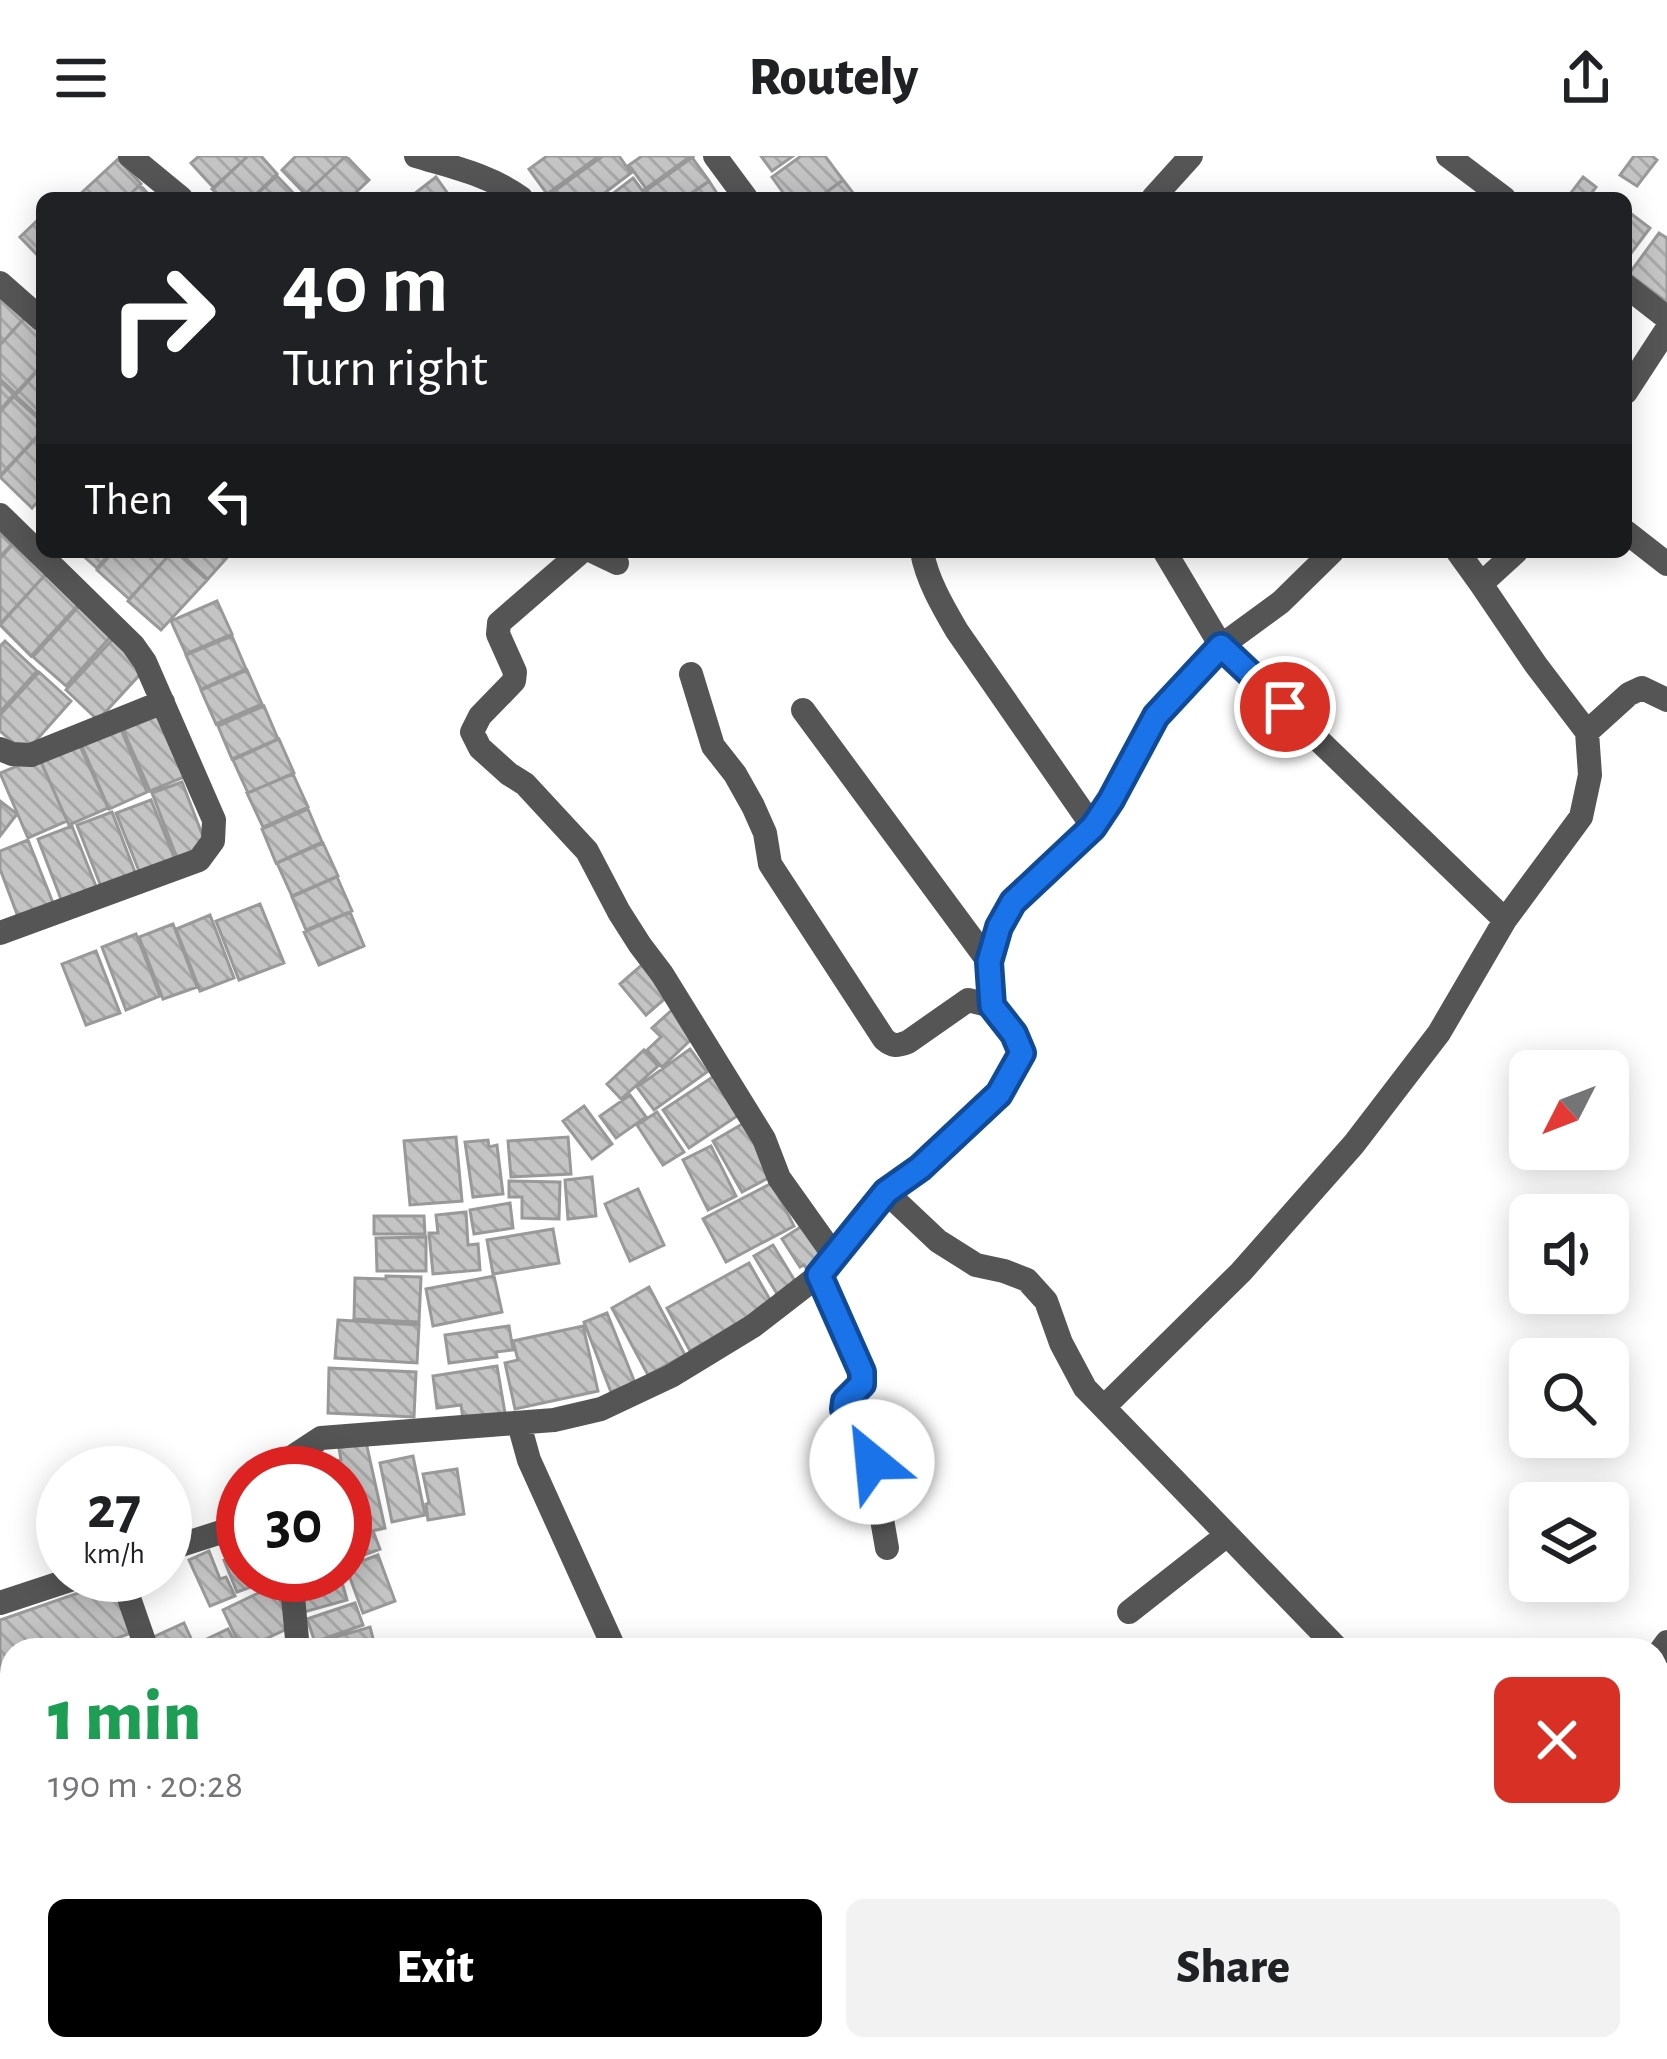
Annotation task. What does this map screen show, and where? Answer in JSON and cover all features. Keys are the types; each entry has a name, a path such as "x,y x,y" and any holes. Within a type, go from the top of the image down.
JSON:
{"street":[{"path":"130,156 174,192"},
{"path":"416,156 464,170 512,192"},
{"path":"715,156 742,192"},
{"path":"1158,192 1191,156"},
{"path":"1448,156 1496,192"},
{"path":"0,283 36,315"},
{"path":"1632,291 1667,317"},
{"path":"1632,383 1667,328"},
{"path":"0,515 36,550"},
{"path":"1632,537 1667,564"},
{"path":"0,933 199,860 213,841 214,820 145,662 44,558"},
{"path":"574,558 499,623 498,634 515,672 514,681 480,716 472,732 480,748 525,784 586,851 640,946 764,1139 779,1178 826,1264 862,1372 862,1384 845,1401 844,1409 872,1462 887,1548"},
{"path":"924,558 957,632 1093,827"},
{"path":"1169,558 1221,646 1505,920"},
{"path":"309,1446 321,1438 519,1424 601,1408 671,1376 753,1326 826,1264 886,1192 920,1168 999,1094 1022,1053 992,1006 989,962 999,927 1013,902 1093,827 1156,716 1221,646 1281,602 1326,558"},
{"path":"1104,1407 1241,1272 1354,1144 1439,1033 1505,920 1581,817 1590,775 1587,732 1462,558"},
{"path":"1481,584 1509,558"},
{"path":"692,674 712,746 753,806 765,833 770,864 884,1039 898,1046 908,1042 968,1000 992,1006"},
{"path":"1587,732 1642,688 1667,700"},
{"path":"0,749 31,755 163,703"},
{"path":"803,710 989,962"},
{"path":"886,1192 938,1241 976,1265 1027,1280 1046,1301 1085,1388 1327,1638"},
{"path":"519,1424 529,1460 611,1638"},
{"path":"1129,1612 1227,1535"},
{"path":"0,1604 36,1592"},
{"path":"130,1602 143,1638"},
{"path":"294,1602 297,1638"}],"building":[{"path":"199,156 248,156 214,188 191,163"},
{"path":"248,156 261,156 277,174 258,192 212,189"},
{"path":"296,156 346,156 307,192 282,170"},
{"path":"346,156 369,180 356,192 307,192"},
{"path":"547,156 599,156 550,192 529,169"},
{"path":"603,156 619,156 631,173 606,192 553,192"},
{"path":"642,156 693,157 647,190 629,165"},
{"path":"691,156 709,181 693,192 645,189"},
{"path":"761,156 793,156 772,171"},
{"path":"801,156 825,156 843,180 826,192 783,192 772,177"},
{"path":"1634,156 1657,160 1637,186 1620,175"},
{"path":"118,159 141,184 132,192 82,192"},
{"path":"277,176 292,192 260,192"},
{"path":"436,177 447,192 417,192"},
{"path":"1583,177 1596,187 1592,192 1572,192"},
{"path":"633,178 644,192 615,192"},
{"path":"843,180 852,192 827,192"},
{"path":"709,181 716,192 694,192"},
{"path":"1632,214 1650,228 1632,252"},
{"path":"36,222 36,254 20,237"},
{"path":"1659,233 1667,238 1667,302 1632,276"},
{"path":"0,284 30,312 0,345"},
{"path":"29,313 36,319 36,371 14,395 0,381 0,345"},
{"path":"36,373 36,417 14,397"},
{"path":"0,379 15,393 0,410"},
{"path":"15,395 36,414 36,437 0,476 0,412"},
{"path":"36,438 36,504 32,508 0,477"},
{"path":"0,533 12,544 0,557"},
{"path":"13,544 46,574 0,624 0,559"},
{"path":"86,558 106,558 97,568"},
{"path":"108,558 167,558 129,599 97,570"},
{"path":"167,558 185,558 208,579 161,630 128,601"},
{"path":"183,558 227,558 207,580"},
{"path":"46,574 78,605 31,656 0,625"},
{"path":"217,601 232,634 186,654 171,621"},
{"path":"80,605 113,634 66,686 33,657"},
{"path":"232,636 246,669 201,689 186,655"},
{"path":"113,639 145,669 98,720 66,690"},
{"path":"5,641 37,671 0,712 0,646"},
{"path":"247,670 262,704 216,724 201,690"},
{"path":"39,672 71,701 25,753 0,731 0,715"},
{"path":"264,706 278,739 232,759 218,726"},
{"path":"161,710 189,775 150,791 122,727"},
{"path":"120,727 147,792 109,809 81,744"},
{"path":"279,739 294,773 248,793 233,760"},
{"path":"79,744 108,808 69,825 40,760"},
{"path":"39,757 67,821 28,838 0,773"},
{"path":"293,774 308,807 263,827 247,793"},
{"path":"182,782 207,847 177,858 152,793"},
{"path":"151,800 178,867 143,881 116,813"},
{"path":"0,801 17,814 0,836"},
{"path":"308,809 322,842 276,863 262,829"},
{"path":"112,812 138,880 104,894 77,825"},
{"path":"72,826 99,894 64,907 38,839"},
{"path":"28,840 55,908 20,922 0,869 0,851"},
{"path":"323,843 338,876 292,896 277,863"},
{"path":"337,877 352,911 306,930 292,897"},
{"path":"260,904 284,963 239,980 216,921"},
{"path":"350,912 364,946 319,965 304,932"},
{"path":"210,915 234,978 200,991 176,929"},
{"path":"173,924 197,987 163,999 139,937"},
{"path":"136,934 160,996 126,1010 102,947"},
{"path":"96,951 120,1013 86,1025 62,964"},
{"path":"643,964 669,995 646,1015 620,984"},
{"path":"674,1008 698,1033 662,1067 647,1050 661,1037 652,1028"},
{"path":"690,1049 707,1072 654,1110 637,1087"},
{"path":"644,1050 658,1066 621,1099 607,1084"},
{"path":"714,1076 740,1114 689,1148 663,1110"},
{"path":"630,1095 646,1117 616,1138 600,1116"},
{"path":"584,1106 612,1144 592,1159 563,1121"},
{"path":"657,1112 684,1152 663,1165 637,1125"},
{"path":"744,1123 774,1175 742,1192 713,1141"},
{"path":"456,1137 462,1201 410,1205 404,1141"},
{"path":"568,1137 571,1174 511,1177 508,1141"},
{"path":"488,1140 489,1147 497,1145 503,1194 473,1197 465,1142"},
{"path":"711,1146 736,1196 708,1210 683,1160"},
{"path":"592,1177 596,1216 568,1219 565,1180"},
{"path":"509,1181 560,1182 559,1219 522,1218 522,1197 509,1197"},
{"path":"772,1183 794,1226 726,1262 703,1219"},
{"path":"638,1189 664,1245 630,1261 605,1204"},
{"path":"510,1203 513,1228 474,1234 470,1210"},
{"path":"466,1212 468,1245 478,1244 480,1270 433,1274 429,1233 438,1233 436,1215"},
{"path":"374,1216 424,1216 425,1234 374,1234"},
{"path":"802,1226 825,1262 809,1272 804,1265 800,1267 782,1239"},
{"path":"553,1229 559,1263 493,1274 487,1240"},
{"path":"426,1237 426,1271 377,1271 376,1238"},
{"path":"773,1245 798,1286 779,1297 754,1256"},
{"path":"749,1263 773,1305 690,1351 667,1308"},
{"path":"494,1276 502,1312 433,1326 426,1289"},
{"path":"421,1277 419,1322 354,1319 355,1278"},
{"path":"649,1287 685,1355 648,1375 612,1308"},
{"path":"607,1313 635,1383 611,1392 584,1322"},
{"path":"338,1320 419,1325 417,1363 335,1358"},
{"path":"509,1326 513,1350 496,1352 497,1357 449,1363 445,1335"},
{"path":"583,1326 598,1391 515,1409 505,1363 518,1360 513,1341"},
{"path":"497,1366 505,1413 463,1419 461,1405 437,1408 433,1376"},
{"path":"329,1368 416,1372 414,1417 328,1413"},
{"path":"413,1456 425,1515 392,1522 380,1463"},
{"path":"372,1469 385,1528 372,1531"},
{"path":"457,1469 464,1514 428,1520 423,1474"},
{"path":"372,1531 380,1549 372,1552"},
{"path":"209,1551 216,1569 216,1602 220,1602 210,1606 192,1559"},
{"path":"378,1555 395,1601 363,1613 359,1602 372,1602 372,1557"},
{"path":"52,1602 124,1602 134,1632 117,1638 0,1638 0,1620"},
{"path":"240,1602 281,1602 293,1626 268,1638 236,1638 223,1610"},
{"path":"301,1602 340,1602 304,1612"},
{"path":"355,1603 363,1625 314,1638 307,1619"},
{"path":"184,1623 191,1638 151,1638"},
{"path":"370,1627 373,1638 332,1638"},
{"path":"228,1629 233,1638 209,1638"}],"route":[{"path":"872,1462 844,1409 845,1401 862,1384 862,1372 819,1275 886,1192 920,1168 999,1094 1022,1053 992,1006 989,962 999,927 1013,902 1093,827 1156,716 1221,646 1285,707"}]}
